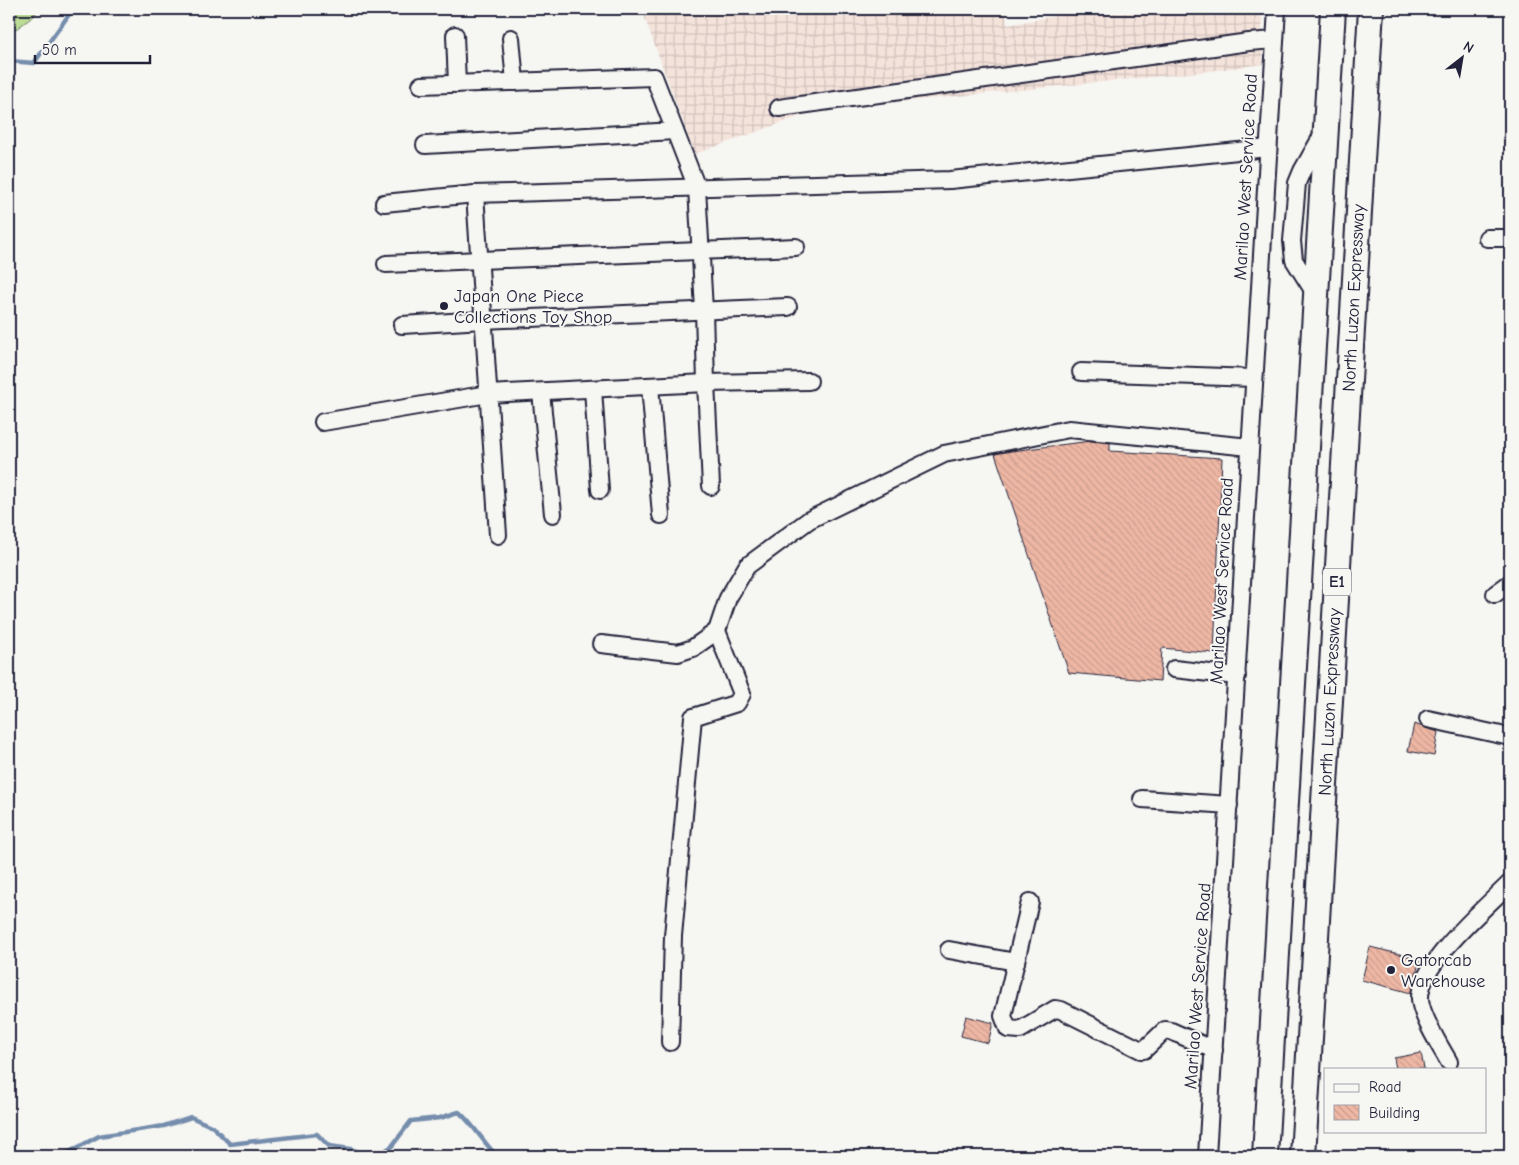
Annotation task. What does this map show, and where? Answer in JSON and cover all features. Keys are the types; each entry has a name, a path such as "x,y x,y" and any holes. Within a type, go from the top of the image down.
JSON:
{"highway":[{"name":"E1","path":"1265,1156 1333,9"},
{"name":"North Luzon Expressway","path":"1302,1156 1371,9"}],"street":[{"name":"Marilao West Service Road","path":"1207,1156 1277,9"},
{"path":"455,35 457,84"},
{"path":"511,38 515,82"},
{"path":"779,108 1249,42 1275,40"},
{"path":"421,85 654,78 697,188 711,486"},
{"path":"425,145 675,132"},
{"path":"384,203 475,194 950,180 1268,148"},
{"path":"475,194 498,535"},
{"path":"1487,238 1510,238"},
{"path":"386,264 796,247"},
{"path":"402,325 788,306"},
{"path":"1080,372 1254,378"},
{"path":"323,422 488,394 809,381"},
{"path":"650,386 661,515"},
{"path":"593,389 600,490"},
{"path":"541,392 554,514"},
{"path":"601,644 678,653 693,648 717,632 728,598 747,566 809,520 944,454 1069,429 1250,447"},
{"path":"1495,594 1510,583"},
{"path":"670,1042 673,936 693,717 737,703 742,694 717,632"},
{"path":"1174,669 1237,676"},
{"path":"1428,719 1510,736"},
{"path":"1142,799 1229,805"},
{"path":"1448,1062 1422,1010 1420,998 1422,982 1443,950 1510,883"},
{"path":"1030,902 1003,1016 1008,1030 1020,1030 1055,1009 1141,1050 1144,1050 1165,1030 1214,1050"},
{"path":"949,950 1016,962"}],"shaded area":[{"path":"676,9 1004,9 1008,25 1092,9 1207,9 1210,16 1262,13 1263,64 1202,72 817,110 695,154 644,16"}],"green space":[{"path":"9,9 38,9 34,16 9,34"}],"building":[{"path":"1091,441 1110,443 1110,451 1222,458 1214,653 1162,648 1160,681 1069,673 995,454"},
{"path":"1414,724 1438,732 1434,756 1408,751"},
{"name":"Gatorcab Warehouse","path":"1370,947 1420,959 1411,993 1362,980"},
{"path":"966,1016 993,1023 988,1043 961,1036"},
{"path":"1421,1053 1424,1068 1396,1068 1394,1058"}],"waterway":[{"path":"9,61 34,63 73,9"},
{"path":"377,1156 392,1146 411,1121 440,1118 459,1112 497,1156"},
{"path":"62,1156 99,1136 164,1126 191,1117 213,1127 230,1144 317,1134 329,1146 351,1149 370,1156"}],"place":[{"name":"Japan One Piece Collections Toy Shop","path":"444,306"},
{"name":"Gatorcab Warehouse","path":"1391,970"}]}
